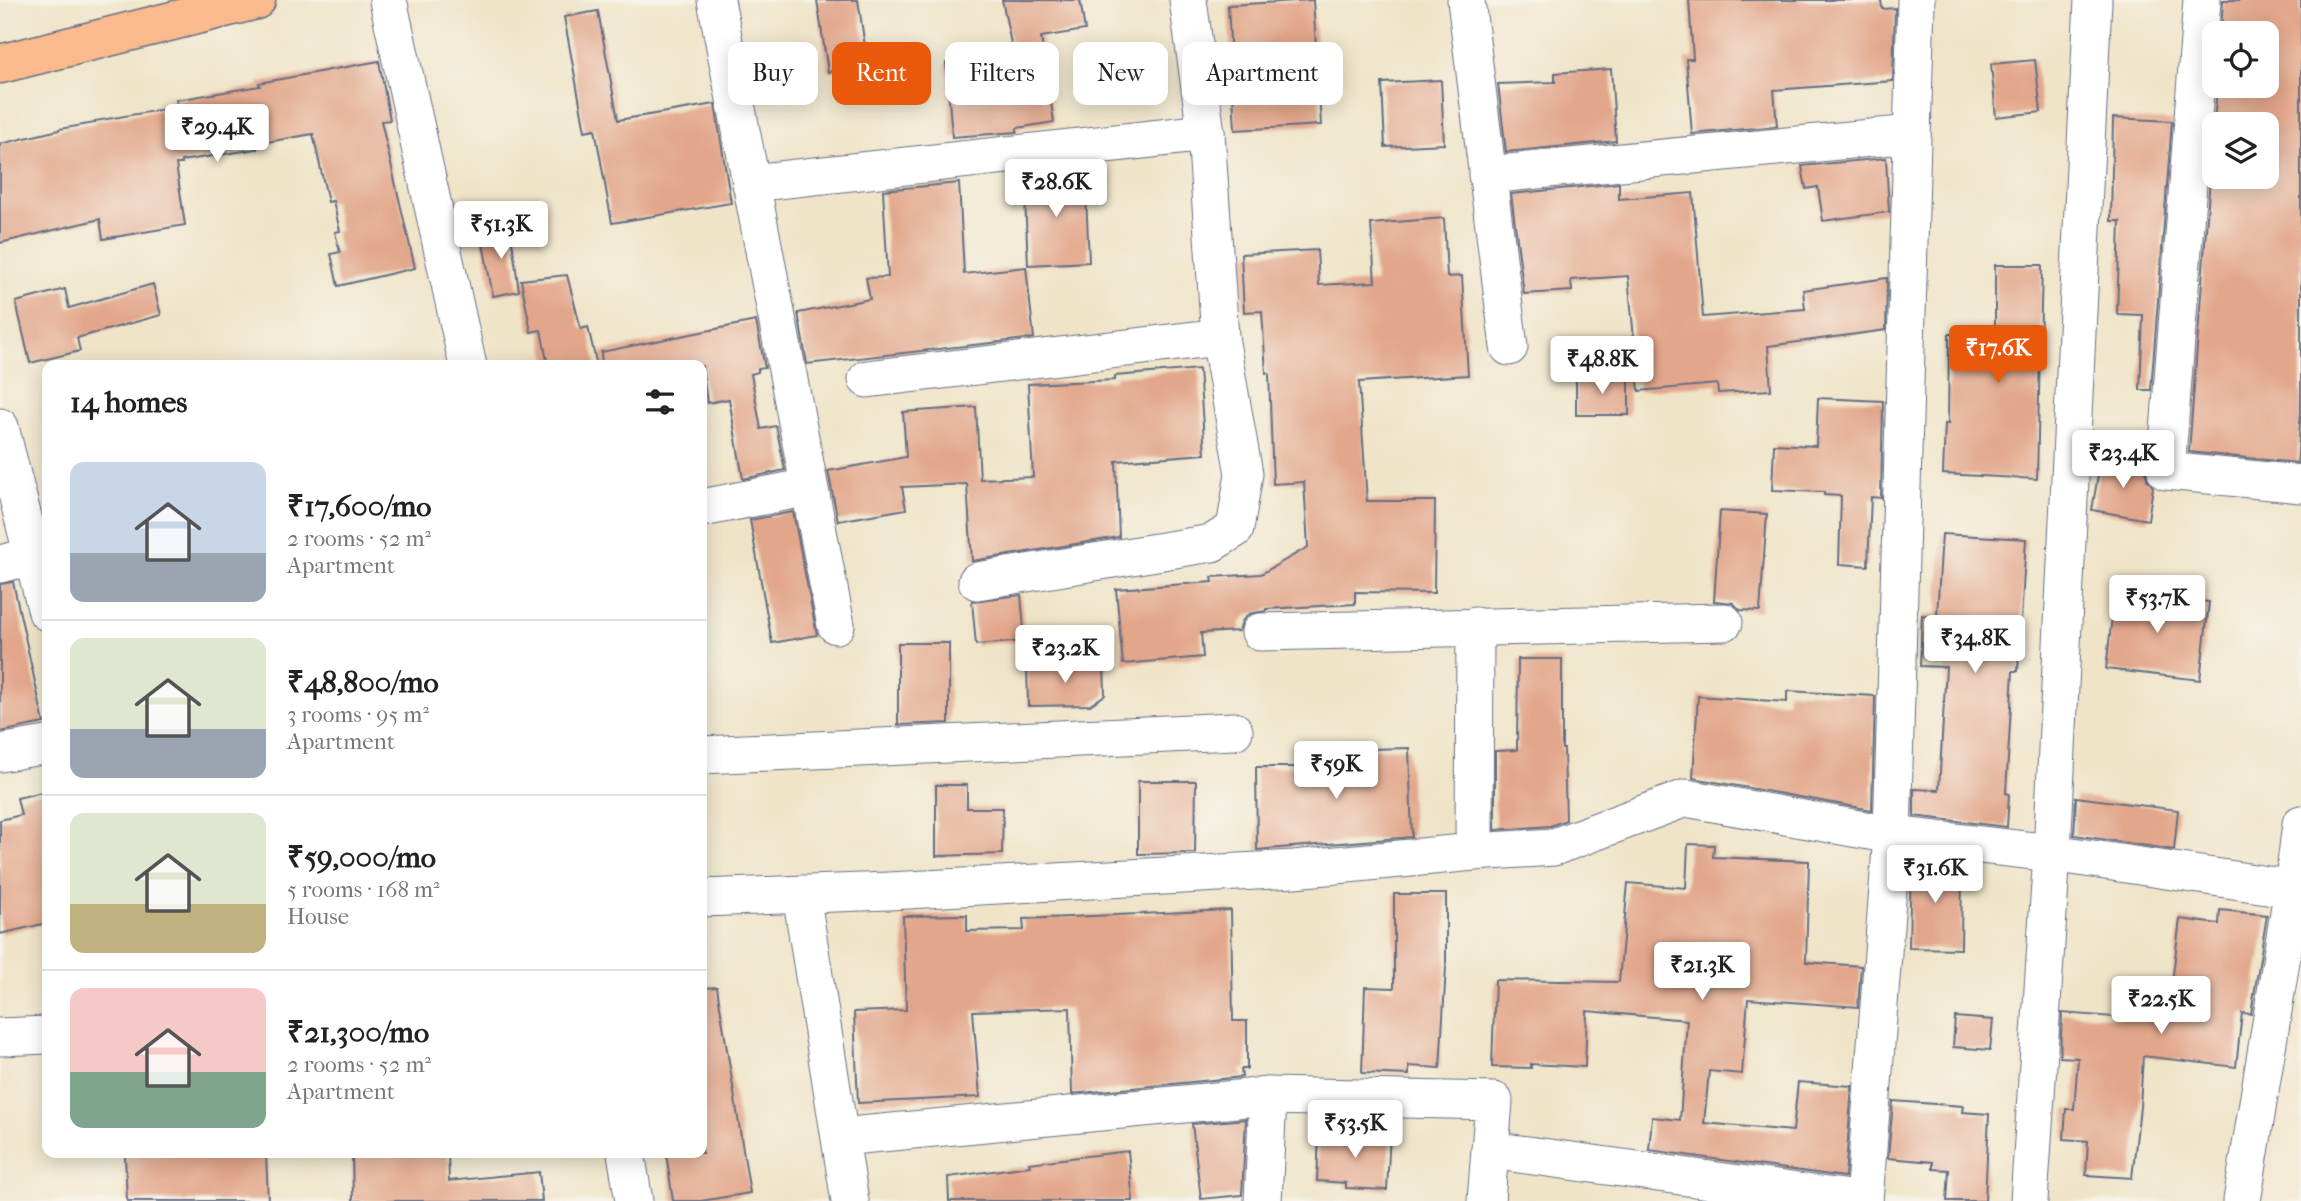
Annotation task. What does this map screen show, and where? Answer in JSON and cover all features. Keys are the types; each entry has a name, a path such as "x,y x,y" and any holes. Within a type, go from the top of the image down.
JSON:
{"highway":[{"path":"0,64 256,0"}],"street":[{"path":"388,0 467,360"},
{"path":"716,0 836,625"},
{"path":"977,580 1212,542 1235,529 1244,474 1220,337 1206,134 1188,0"},
{"path":"1466,0 1509,347"},
{"path":"1490,1150 1864,1201 1892,835 1916,0"},
{"path":"2029,1201 2052,853 2093,0"},
{"path":"2202,0 2166,471 2301,484"},
{"path":"751,183 1206,134"},
{"path":"1487,175 1912,134"},
{"path":"867,379 1220,337"},
{"path":"0,427 16,560 42,604"},
{"path":"707,507 809,487"},
{"path":"1260,632 1724,622"},
{"path":"1474,852 1475,626"},
{"path":"707,755 1234,731"},
{"path":"0,753 42,746"},
{"path":"707,898 1294,869 1554,847 1686,798 1892,835 2052,853 2297,889"},
{"path":"2242,1201 2297,889 2301,824"},
{"path":"801,894 850,1201"},
{"path":"0,1037 42,1035"},
{"path":"840,1137 1268,1096 1494,1101 1486,1201"},
{"path":"1263,1201 1268,1096"},
{"path":"627,1158 634,1201"}],"building":[{"path":"817,0 858,0 864,42 832,42 832,71 828,72"},
{"path":"1002,0 1080,0 1085,30 1041,37 1042,42 1011,42"},
{"path":"1313,0 1316,42 1230,42 1228,5"},
{"path":"1689,0 1881,0 1882,9 1895,8 1893,81 1774,90 1777,126 1692,134 1686,59 1693,59"},
{"path":"2223,0 2301,0 2301,411 2297,463 2189,452 2209,189 2279,189 2279,112 2215,112 2216,98 2279,98 2279,21 2222,21"},
{"path":"598,11 618,120 715,104 731,203 612,223 595,129 585,131 564,17"},
{"path":"2035,60 2041,112 1996,117 1991,64"},
{"path":"379,61 390,120 381,121 415,268 338,286 331,254 340,252 335,232 340,231 333,201 328,202 313,134 256,144 257,149 176,164 185,225 103,239 100,219 0,243 0,144 95,121 178,107 176,100"},
{"path":"1611,69 1616,141 1506,152 1498,84 1555,82 1555,73"},
{"path":"1441,80 1444,144 1385,147 1382,83"},
{"path":"949,105 1051,105 1054,122 1017,128 1017,132 952,137"},
{"path":"1234,105 1320,105 1321,125 1235,130"},
{"path":"2113,118 2172,121 2151,390 2140,390 2143,315 2117,314 2120,221 2111,221"},
{"path":"1886,158 1889,212 1823,221 1818,187 1806,189 1802,166"},
{"path":"1085,173 1089,262 1028,265 1024,176"},
{"path":"959,183 964,274 1026,267 1034,338 807,364 798,313 870,299 866,278 888,277 883,190"},
{"path":"1619,183 1619,199 1693,193 1703,317 1805,309 1803,290 1887,278 1886,330 1768,346 1771,390 1718,393 1717,384 1639,391 1628,276 1571,280 1572,291 1524,294 1511,194"},
{"path":"1444,218 1447,277 1462,276 1468,375 1359,382 1367,501 1435,501 1434,593 1355,592 1355,604 1266,609 1249,614 1242,621 1239,631 1201,633 1203,657 1123,664 1116,589 1213,582 1212,577 1261,574 1308,547 1304,482 1273,484 1269,373 1266,373 1262,311 1244,312 1241,254 1317,250 1319,285 1375,282 1371,224"},
{"path":"510,227 519,291 493,296 481,233"},
{"path":"1995,265 2042,265 2037,479 1943,474 1945,424 1948,424 1949,334 1995,334"},
{"path":"567,275 581,329 588,327 596,360 547,360 541,330 531,332 521,280"},
{"path":"153,284 161,315 77,338 80,351 30,363 16,302 65,289 69,308"},
{"path":"756,321 765,368 751,374 761,429 776,426 785,470 743,479 729,399 707,403 707,360 602,360 601,352"},
{"path":"1199,369 1205,454 1116,461 1119,537 972,561 967,484 902,487 906,509 838,521 828,471 906,457 903,412 976,407 980,479 1033,477 1028,384 1115,380 1115,376"},
{"path":"1576,376 1629,376 1629,415 1576,415"},
{"path":"1818,398 1883,401 1881,498 1871,497 1868,566 1839,564 1841,496 1824,495 1824,492 1772,490 1774,444 1816,446"},
{"path":"2101,458 2145,465 2147,479 2153,487 2148,520 2092,510"},
{"path":"1720,511 1767,514 1760,611 1740,610 1733,603 1714,601"},
{"path":"793,512 817,635 772,643 750,520"},
{"path":"1942,534 2026,539 2018,671 2013,671 2006,793 2009,794 2007,827 1914,816 1914,789 1939,790 1946,667 1920,666 1922,615 1937,616"},
{"path":"13,582 42,723 0,732 0,584"},
{"path":"2115,590 2209,602 2200,680 2106,669"},
{"path":"1021,595 1025,641 976,645 972,601"},
{"path":"898,643 949,643 949,723 898,725"},
{"path":"1518,659 1562,659 1562,749 1566,820 1550,826 1495,830 1495,751 1517,750"},
{"path":"1104,664 1105,695 1090,705 1028,706 1027,665"},
{"path":"1787,691 1875,696 1872,810 1693,778 1698,696 1787,702"},
{"path":"1409,748 1412,837 1257,850 1256,767 1328,767 1328,755 1368,753 1368,749"},
{"path":"1138,781 1196,781 1195,853 1138,854"},
{"path":"936,785 967,785 967,808 1003,808 1002,854 936,856"},
{"path":"42,792 42,924 0,934 0,820 21,815 17,798"},
{"path":"2076,797 2178,810 2174,850 2074,835"},
{"path":"1688,844 1714,845 1713,857 1809,861 1806,962 1861,966 1858,1007 1748,999 1742,1074 1709,1071 1704,1123 1793,1131 1798,1082 1852,1086 1845,1177 1649,1150 1652,1117 1680,1120 1687,1020 1587,1011 1585,1067 1531,1064 1531,1068 1492,1067 1495,980 1619,982 1628,883 1686,888"},
{"path":"1911,858 1962,864 1961,949 1909,948"},
{"path":"1394,894 1446,894 1446,967 1440,1068 1409,1066 1409,1075 1362,1073 1365,987 1394,988"},
{"path":"1231,910 1233,1021 1247,1021 1247,1069 1241,1069 1242,1077 1072,1094 1070,1008 973,1011 980,1097 858,1103 854,1012 906,1010 903,916 967,915 967,931 1024,930 1023,919"},
{"path":"2220,910 2267,915 2251,1014 2242,1013 2236,1067 2143,1056 2132,1178 2086,1175 2088,1141 2064,1139 2066,1109 2074,1109 2078,1058 2060,1057 2062,1013 2167,1021 2180,919 2219,924"},
{"path":"717,987 750,1193 701,1201 673,1201 667,1158 707,1158 707,988"},
{"path":"1955,1017 1993,1020 1990,1050 1953,1047"},
{"path":"1893,1101 1963,1106 1962,1112 1989,1114 1985,1201 1947,1201 1949,1170 1933,1169 1933,1162 1888,1158"},
{"path":"1246,1119 1242,1195 1201,1199 1192,1124"},
{"path":"1348,1132 1390,1134 1387,1190 1346,1188 1346,1183 1317,1181 1319,1134 1348,1136"},
{"path":"1128,1151 1133,1201 949,1201 948,1177 1030,1166 1029,1163"},
{"path":"125,1158 266,1158 268,1201 127,1201"},
{"path":"352,1158 448,1158 449,1181 539,1172 542,1201 353,1201"}]}
